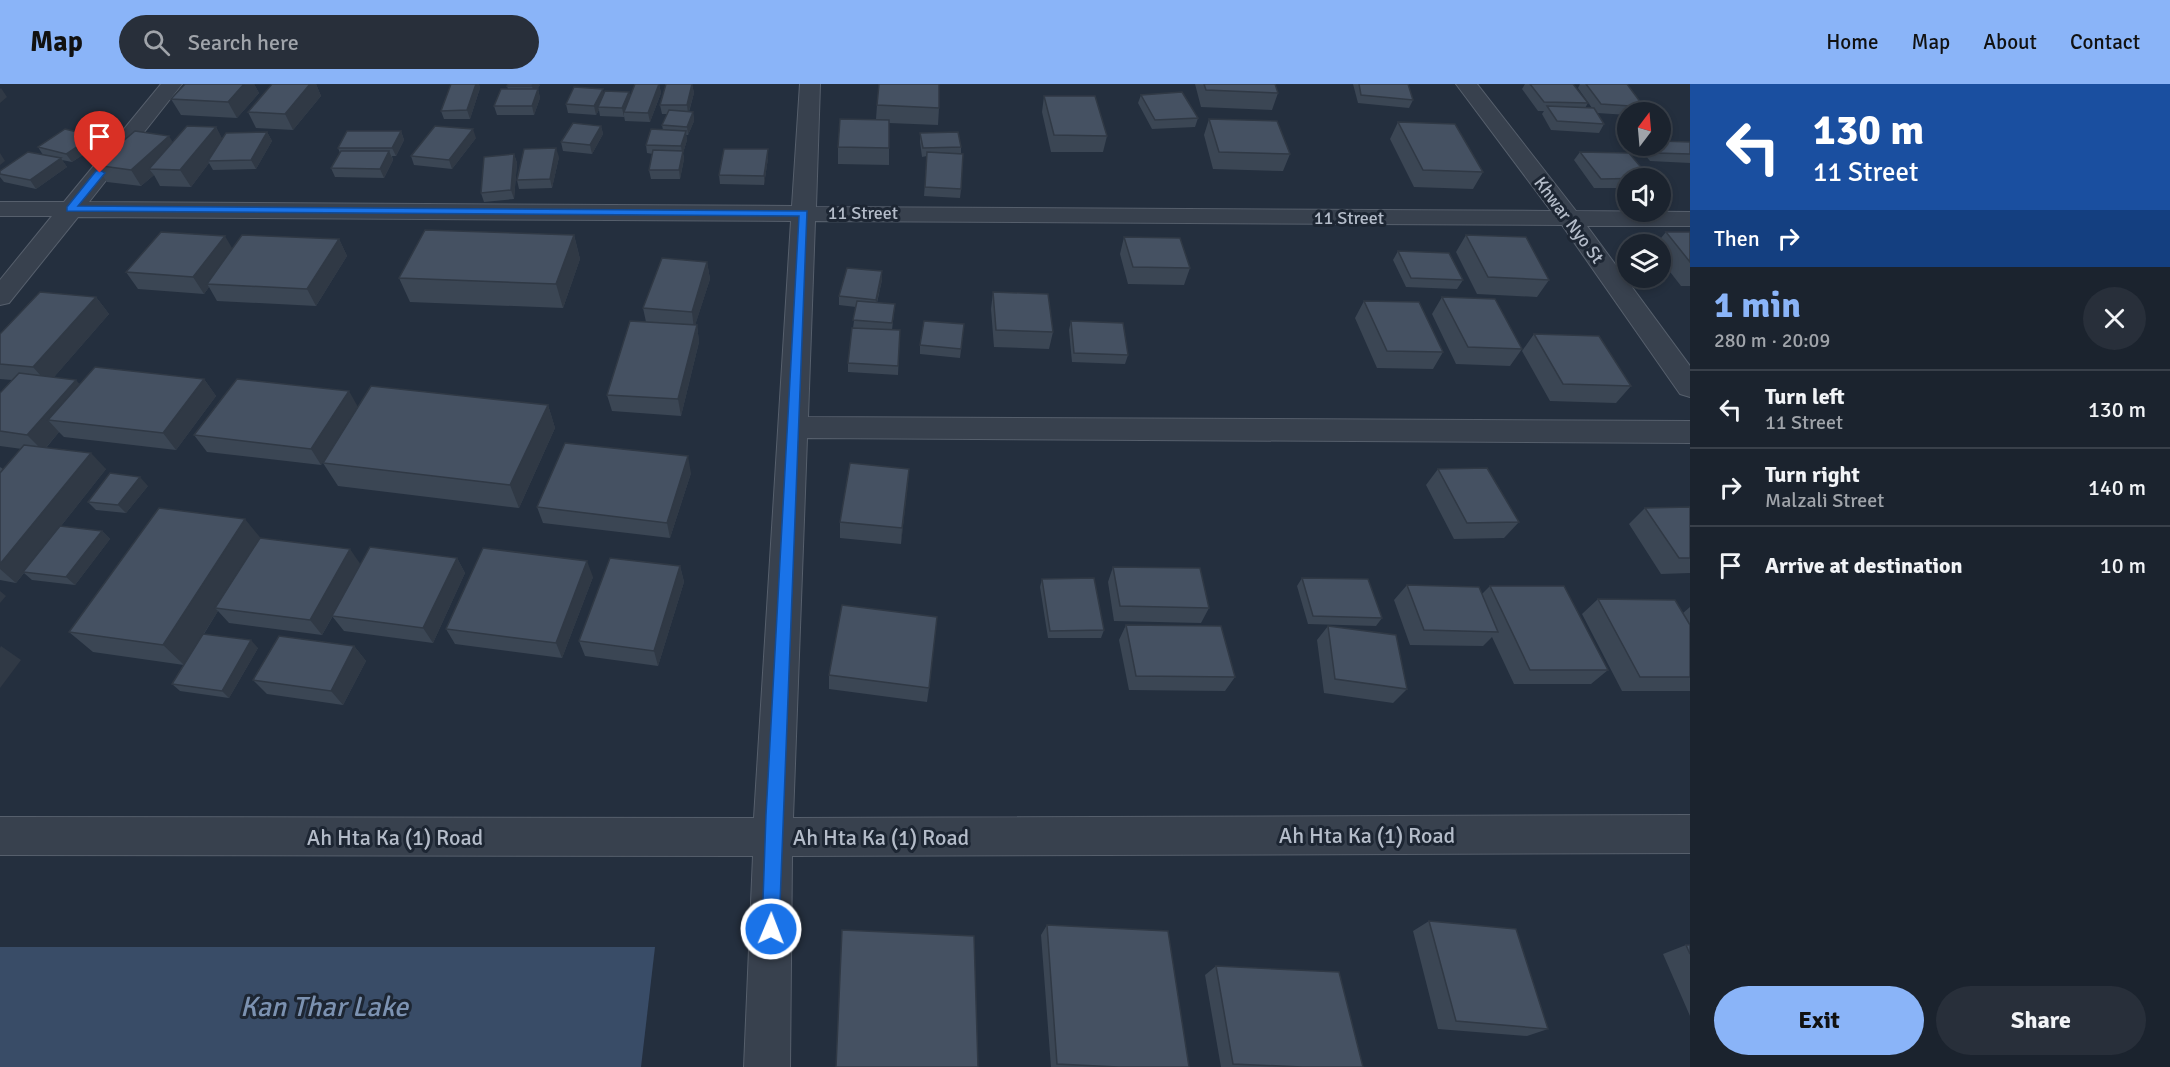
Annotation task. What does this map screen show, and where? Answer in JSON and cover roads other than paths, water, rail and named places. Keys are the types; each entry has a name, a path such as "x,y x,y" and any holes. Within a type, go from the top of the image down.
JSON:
{"street":[{"path":"0,297 172,84"},
{"path":"767,1067 773,837 810,84"},
{"name":"Khwar Nyo St","path":"1466,84 1570,219 1690,387"},
{"name":"11 Street","path":"0,209 1690,219"},
{"path":"793,428 1690,432"},
{"name":"Ah Hta Ka (1) Road","path":"0,836 773,837 1690,834"}],"water":[{"name":"Kan Thar Lake","path":"0,947 655,947 641,1067 0,1067"}]}
